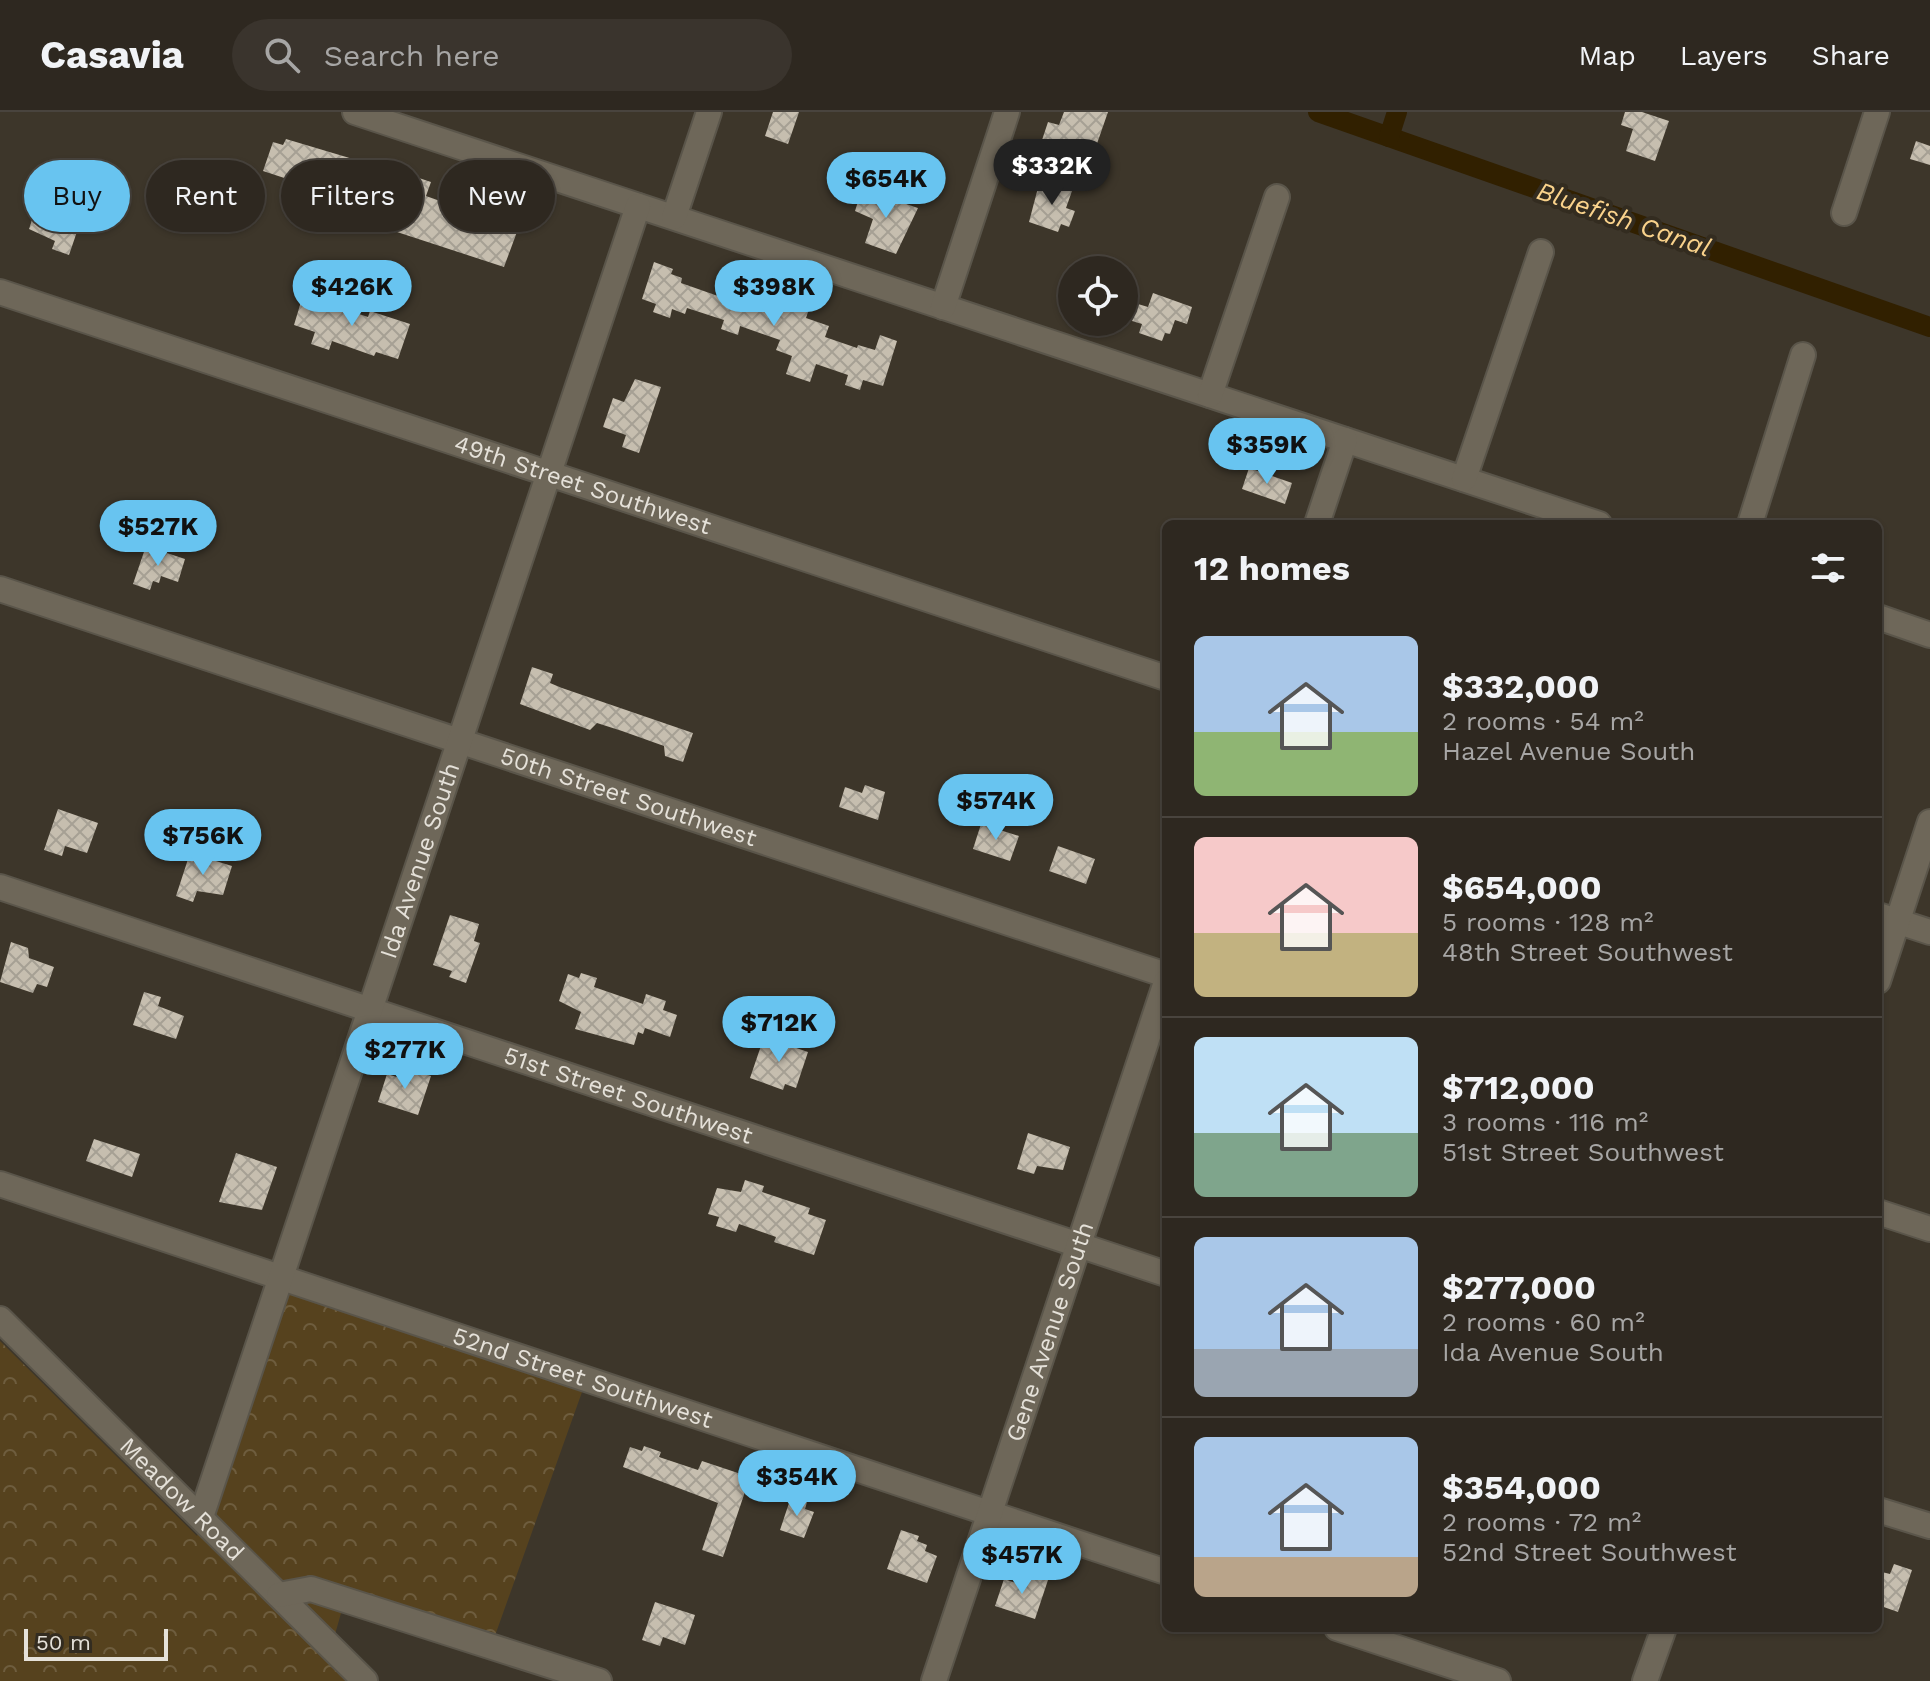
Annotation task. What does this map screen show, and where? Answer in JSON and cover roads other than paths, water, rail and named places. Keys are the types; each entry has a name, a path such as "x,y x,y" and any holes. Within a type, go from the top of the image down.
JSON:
{"street":[{"path":"355,112 408,120 638,206 1587,520"},
{"path":"674,217 709,112"},
{"path":"943,307 1007,112"},
{"path":"1844,213 1877,112"},
{"path":"1210,395 1277,197"},
{"name":"Ida Avenue South","path":"201,1517 638,206"},
{"path":"1464,479 1541,252"},
{"name":"49th Street Southwest","path":"0,292 1162,677"},
{"path":"1751,520 1803,355"},
{"path":"1318,520 1345,440"},
{"name":"50th Street Southwest","path":"0,589 1162,974"},
{"path":"1882,618 1930,635"},
{"path":"1882,956 1888,918 1930,822"},
{"name":"51st Street Southwest","path":"0,887 1162,1273"},
{"path":"1888,918 1930,932"},
{"name":"Gene Avenue South","path":"934,1681 1162,994"},
{"name":"52nd Street Southwest","path":"0,1184 1162,1571"},
{"path":"1882,1213 1930,1229"},
{"name":"Meadow Road","path":"0,1319 365,1681"},
{"path":"1882,1511 1930,1526"},
{"path":"279,1595 311,1589 599,1681"},
{"path":"1349,1632 1498,1681"},
{"path":"1645,1681 1663,1632"}],"waterway":[{"name":"Bluefish Canal","path":"1318,112 1930,327"},
{"path":"1389,137 1397,112"}]}
